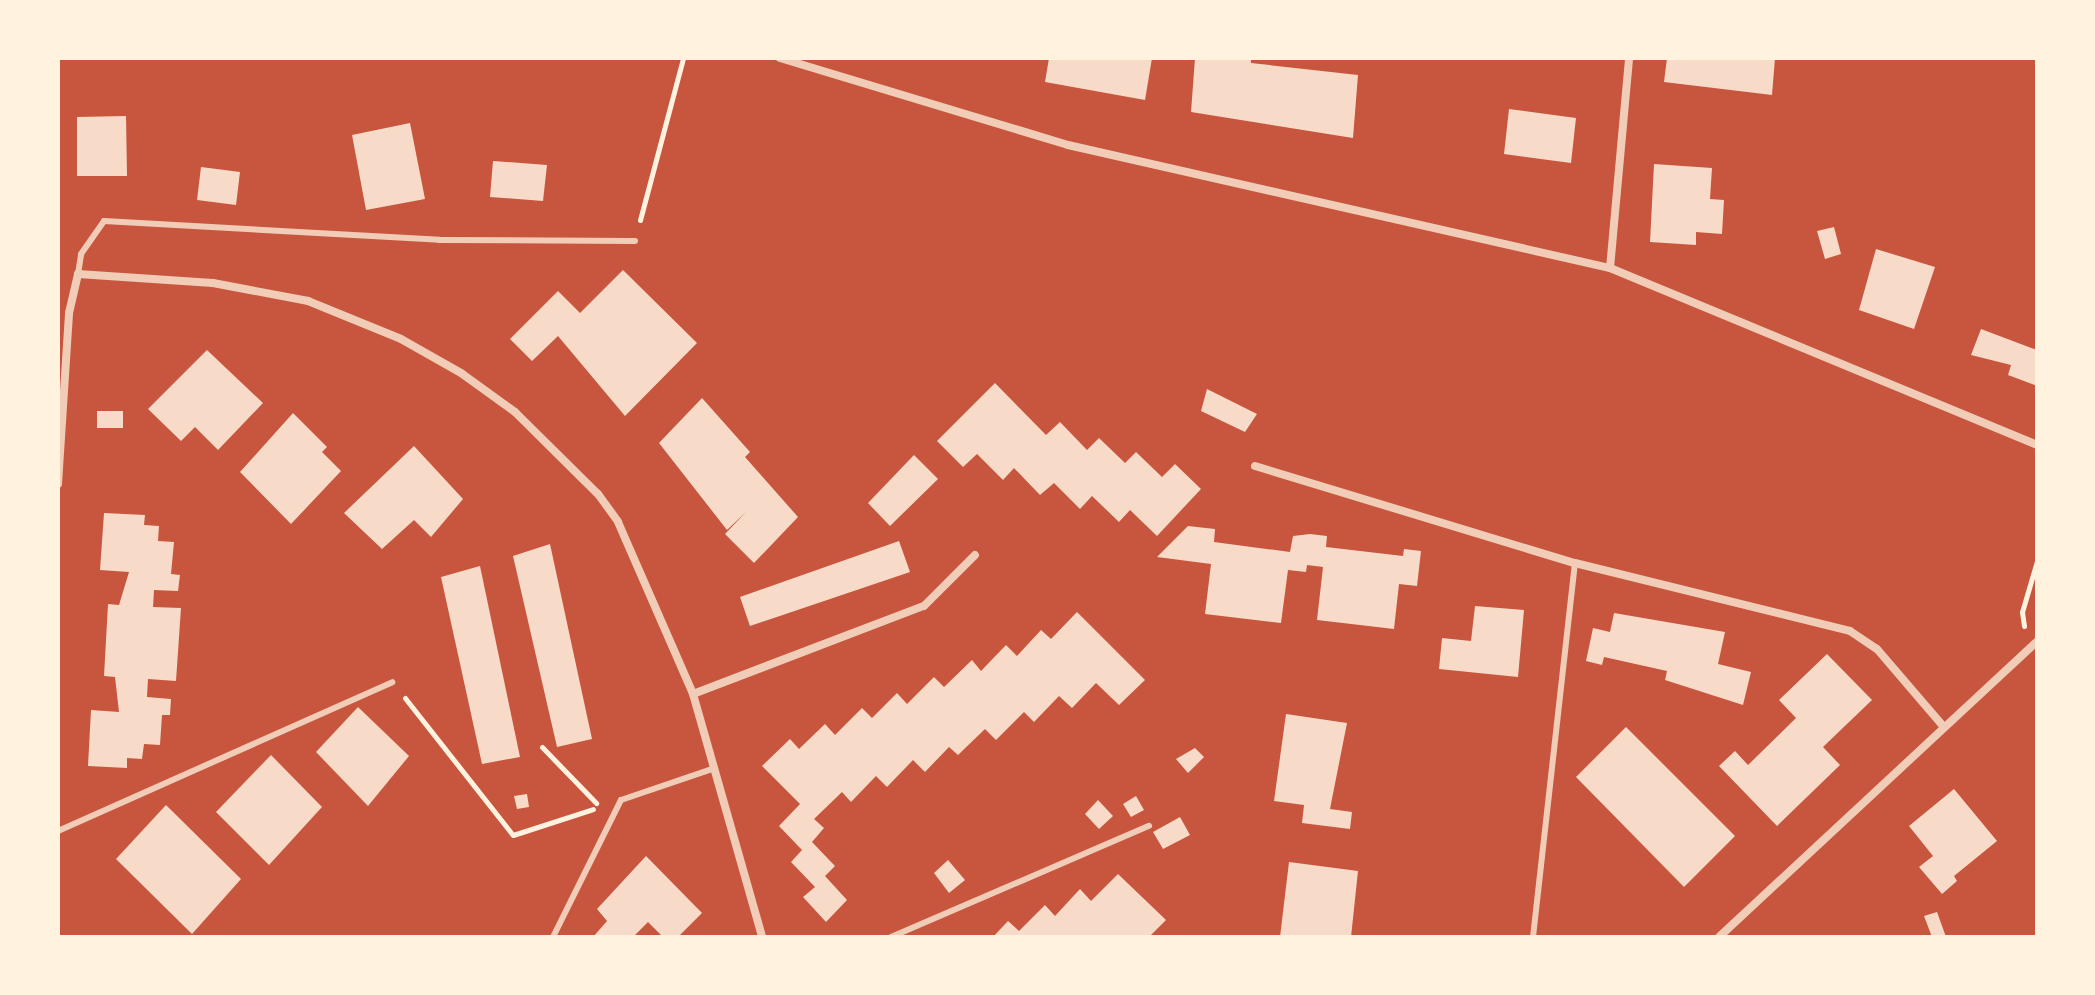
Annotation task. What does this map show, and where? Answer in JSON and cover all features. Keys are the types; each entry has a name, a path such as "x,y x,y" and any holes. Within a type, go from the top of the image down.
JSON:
{"street":[{"path":"780,58 1068,145 1610,268 2037,445"},
{"path":"1610,268 1629,58"},
{"path":"58,484 69,313 78,274 213,283 308,301 401,339 461,373 515,412 598,494 618,522 693,694 762,937"},
{"path":"1255,466 1575,563 1850,631 1877,649 1943,726"},
{"path":"693,694 924,606 975,555"},
{"path":"1719,937 2037,642"}],"lane":[{"path":"78,274 81,254 104,221 439,240 635,241"},
{"path":"1533,937 1575,563"},
{"path":"58,831 392,682"},
{"path":"553,937 621,800 715,768"},
{"path":"891,937 1149,826"}],"path":[{"path":"645,201 683,58"},
{"path":"2022,612 2037,561"},
{"path":"392,682 513,835 621,800"},
{"path":"542,747 599,807"}],"building":[{"path":"1049,58 1152,58 1145,100 1045,82"},
{"path":"1195,58 1251,58 1251,63 1358,75 1353,138 1191,112"},
{"path":"1667,58 1775,58 1772,95 1664,82"},
{"path":"1509,109 1576,118 1571,163 1504,154"},
{"path":"126,116 127,176 77,176 77,117"},
{"path":"410,123 425,199 366,210 352,135"},
{"path":"493,161 547,165 543,201 490,197"},
{"path":"1654,164 1712,168 1710,199 1724,200 1722,234 1696,232 1696,245 1650,242"},
{"path":"201,167 240,172 236,205 197,200"},
{"path":"1834,227 1841,254 1825,259 1817,231"},
{"path":"1876,249 1935,267 1914,329 1859,310"},
{"path":"623,270 697,343 625,416 558,336 532,361 510,339 558,291 580,313"},
{"path":"1981,329 2037,350 2037,386 2008,375 2011,365 1971,355"},
{"path":"207,350 263,403 218,450 195,427 181,441 148,409"},
{"path":"995,383 1046,435 1060,422 1087,450 1099,438 1125,463 1136,452 1162,477 1175,464 1201,489 1157,536 1130,510 1119,522 1092,496 1080,509 1054,483 1040,495 1014,468 1003,480 977,454 963,467 937,441"},
{"path":"1207,389 1257,414 1245,432 1201,411"},
{"path":"702,398 750,452 745,457 798,517 754,563 725,534 746,512 727,530 659,443"},
{"path":"97,411 123,411 123,428 97,428"},
{"path":"293,413 327,447 322,452 341,471 291,524 240,472"},
{"path":"414,446 463,499 431,537 414,520 382,549 344,513"},
{"path":"914,455 938,479 890,526 868,503"},
{"path":"104,513 145,515 144,525 159,526 158,541 174,542 171,574 180,575 178,591 154,590 153,607 181,608 176,681 148,679 147,697 171,699 170,715 162,715 160,745 144,744 142,759 127,758 127,768 88,766 91,710 119,712 115,677 104,676 108,604 119,605 129,572 100,570"},
{"path":"1188,526 1215,529 1214,542 1290,552 1293,536 1310,534 1327,536 1326,547 1403,556 1404,549 1421,551 1417,586 1399,584 1394,629 1317,620 1323,567 1307,565 1306,572 1288,570 1281,623 1205,614 1211,564 1157,557"},
{"path":"899,541 910,572 750,626 740,597"},
{"path":"550,544 592,739 557,747 513,556"},
{"path":"480,566 520,757 482,764 441,577"},
{"path":"1475,606 1524,610 1518,677 1439,669 1442,638 1471,641"},
{"path":"1077,612 1145,680 1119,705 1096,683 1072,708 1059,696 1034,722 1024,712 996,740 985,729 958,755 949,747 925,772 913,760 887,787 876,776 851,802 842,792 814,819 824,828 812,842 835,866 825,876 847,900 826,922 803,897 815,887 791,862 802,850 779,826 800,804 762,766 790,739 799,749 825,724 835,735 862,708 872,718 897,693 907,704 934,677 944,687 972,660 981,671 1006,645 1017,656 1041,630 1051,639"},
{"path":"1614,613 1725,632 1718,664 1751,672 1743,705 1665,680 1667,671 1604,657 1602,665 1586,661 1593,628 1610,632"},
{"path":"1827,654 1872,700 1823,747 1840,765 1777,826 1719,766 1735,751 1748,765 1796,718 1779,700"},
{"path":"358,707 409,756 368,806 316,752"},
{"path":"1286,714 1347,723 1330,809 1352,812 1350,829 1302,823 1304,805 1274,801"},
{"path":"1626,727 1735,836 1684,887 1576,777"},
{"path":"1195,748 1204,757 1188,773 1176,759"},
{"path":"271,755 322,807 269,865 216,812"},
{"path":"1954,789 1997,841 1954,876 1957,881 1942,894 1919,867 1933,856 1909,826"},
{"path":"527,794 529,807 517,809 514,796"},
{"path":"1136,796 1144,810 1131,817 1123,804"},
{"path":"1098,800 1113,816 1099,829 1085,814"},
{"path":"166,805 241,879 192,934 116,859"},
{"path":"1180,817 1190,835 1163,849 1153,832"},
{"path":"646,856 702,913 678,937 663,937 648,922 633,937 593,937 607,921 597,909"},
{"path":"948,860 965,880 949,893 934,873"},
{"path":"1289,862 1358,871 1351,937 1280,937"},
{"path":"1118,874 1166,920 1149,937 993,937 1008,921 1019,931 1045,905 1055,916 1080,889 1091,901"},
{"path":"1937,912 1946,937 1932,937 1924,916"}]}
